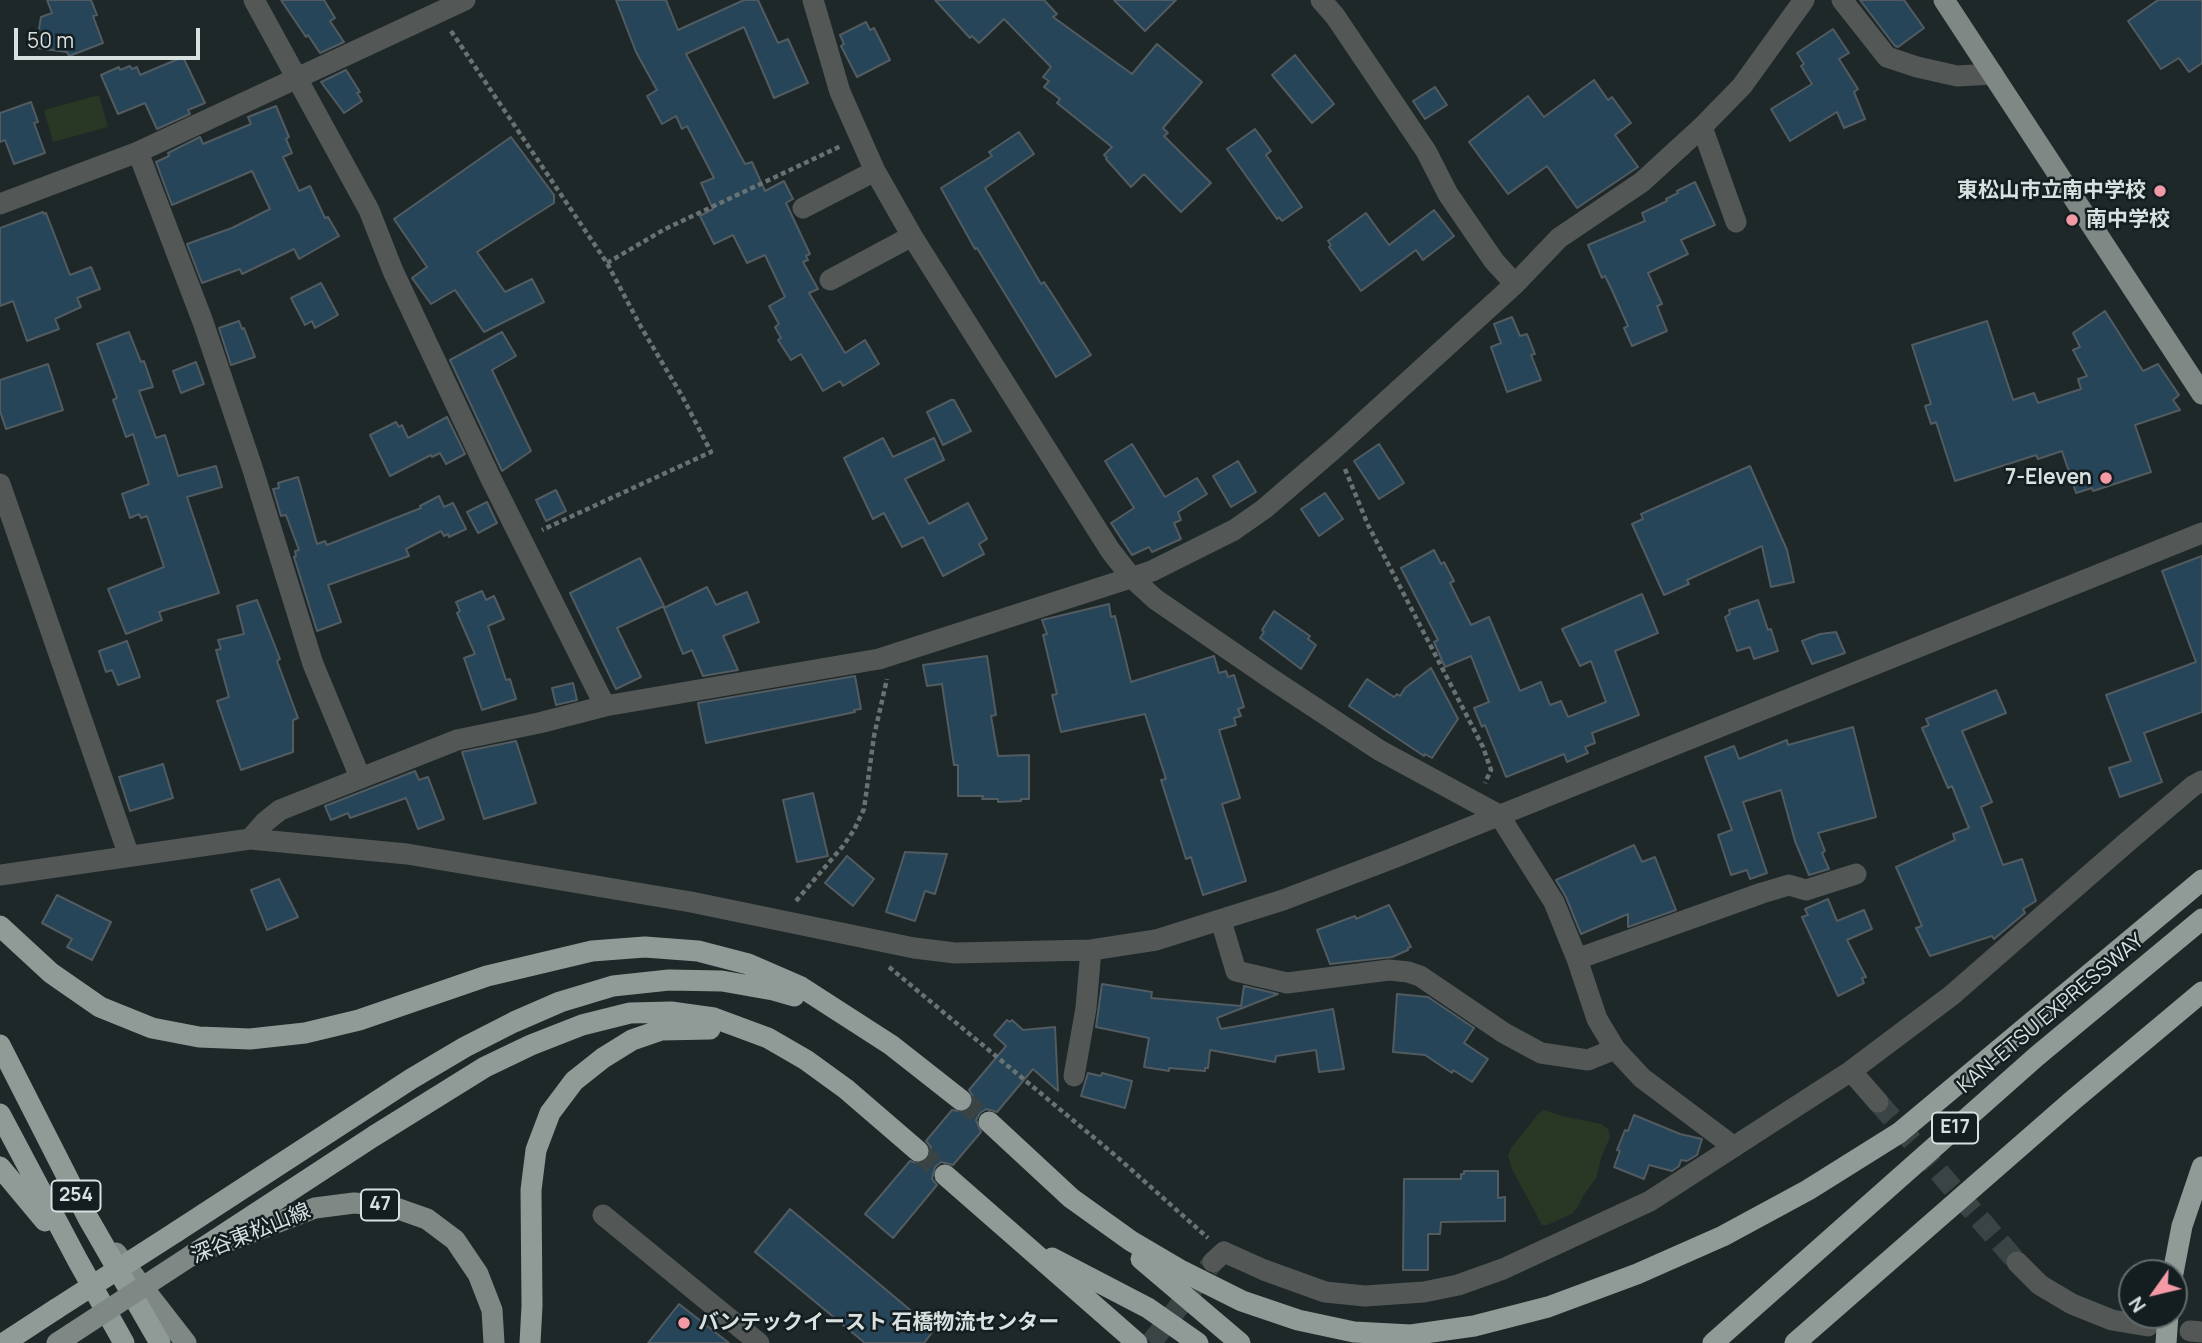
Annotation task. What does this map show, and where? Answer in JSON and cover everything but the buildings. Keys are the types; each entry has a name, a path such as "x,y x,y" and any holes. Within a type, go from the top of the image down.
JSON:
{"highway":[{"path":"1071,1198 1131,1241 1182,1271 1242,1301 1297,1320 1353,1332 1411,1335 1475,1326 1548,1307 1637,1274 1723,1236 1808,1190 1899,1133 2202,880"},
{"name":"KAN-ETSU EXPRESSWAY","path":"1713,1343 2037,1056 2202,919"},
{"path":"0,926 51,973 100,1007 152,1028 199,1037 250,1039 305,1033 359,1020 487,976 592,951 645,947 698,951 748,964 801,987 891,1045 961,1100"},
{"path":"4,1343 443,1060 514,1022 560,1002 613,986 669,980 722,982 773,990 848,1016"},
{"name":"E17","path":"1796,1343 2072,1101 2202,992"},
{"path":"192,1255 485,1067 582,1025 630,1013 671,1012 714,1018 768,1038 806,1060 846,1089 918,1151"},
{"path":"530,1343 531,1190 536,1150 550,1113 574,1082 603,1058 632,1040 662,1030 706,1028 768,1038"},
{"name":"254","path":"0,1045 88,1219 160,1343"},
{"name":"254","path":"0,1114 124,1343"},
{"path":"989,1122 1071,1198 1240,1343"},
{"path":"0,1167 78,1261"},
{"path":"2176,1259 2182,1226 2202,1167"},
{"path":"945,1175 1137,1343"},
{"path":"1024,1244 1148,1308 1198,1343"},
{"path":"0,1330 57,1309"}],"main road":[{"path":"1944,0 2202,394"},
{"name":"深谷東松山線","path":"63,1340 192,1255 315,1208 354,1203 390,1206 427,1219 455,1240 478,1274 492,1310 494,1343"},
{"path":"88,1219 186,1343"}],"street":[{"path":"254,0 369,210 393,271 520,540 605,706"},
{"path":"0,204 138,152 466,0"},
{"path":"813,0 840,92 875,172 912,236 1110,550 1131,577 1155,599 1379,750 1499,815 1555,902 1597,1019 1615,1049 1642,1078 1734,1147"},
{"path":"1321,0 1335,16 1426,151 1448,194 1494,261 1515,284"},
{"path":"250,839 280,810 360,776 457,740 605,706 892,656 1152,571 1234,530 1264,509 1336,447 1515,284 1559,238 1642,182 1702,127 1742,86 1804,0"},
{"path":"1842,0 1887,57 1957,76 1993,74"},
{"path":"1702,127 1736,222"},
{"path":"138,152 203,322 313,664 360,776"},
{"path":"803,208 875,172"},
{"path":"830,281 912,236"},
{"path":"0,484 129,856"},
{"path":"0,875 250,839 407,854 691,902 955,953 1091,950 1156,940 1221,921 1391,859 2202,533"},
{"path":"1219,1257 1325,1292 1393,1295 1458,1285 1503,1269 1650,1201 1851,1070 1952,995 2126,843 2202,781"},
{"path":"1577,959 1762,893 1789,886 1806,890 1856,874"},
{"path":"1221,921 1236,971 1287,983 1389,970 1408,972 1420,976 1504,1033 1541,1053 1588,1060 1615,1049"},
{"path":"1074,1076 1086,1008 1091,950"},
{"path":"1851,1070 1878,1102"},
{"path":"603,1215 759,1343"},
{"path":"2017,1262 2040,1285 2072,1304 2118,1321"}],"path":[{"path":"440,13 607,263 711,452 520,540"},
{"path":"607,263 665,229 860,138"},
{"path":"1336,447 1368,526 1483,747 1491,770 1476,803"},
{"path":"779,920 843,846 859,819 892,656"},
{"path":"880,960 1088,1132 1219,1257"}],"green space":[{"path":"99,95 108,127 53,142 44,110"},
{"path":"1544,1110 1601,1124 1608,1129 1610,1137 1596,1178 1578,1207 1571,1214 1547,1225 1542,1225 1512,1169 1508,1156 1511,1148"}],"tunnel":[{"path":"961,1100 989,1122"},
{"path":"1878,1102 2017,1262"},
{"path":"918,1151 945,1175"},
{"path":"1151,1343 1213,1262"}],"place":[{"name":"東松山市立南中学校","path":"2160,191"},
{"name":"南中学校","path":"2072,220"},
{"name":"7-Eleven","path":"2106,478"},
{"name":"バンテックイースト 石橋物流センター","path":"684,1323"}]}
